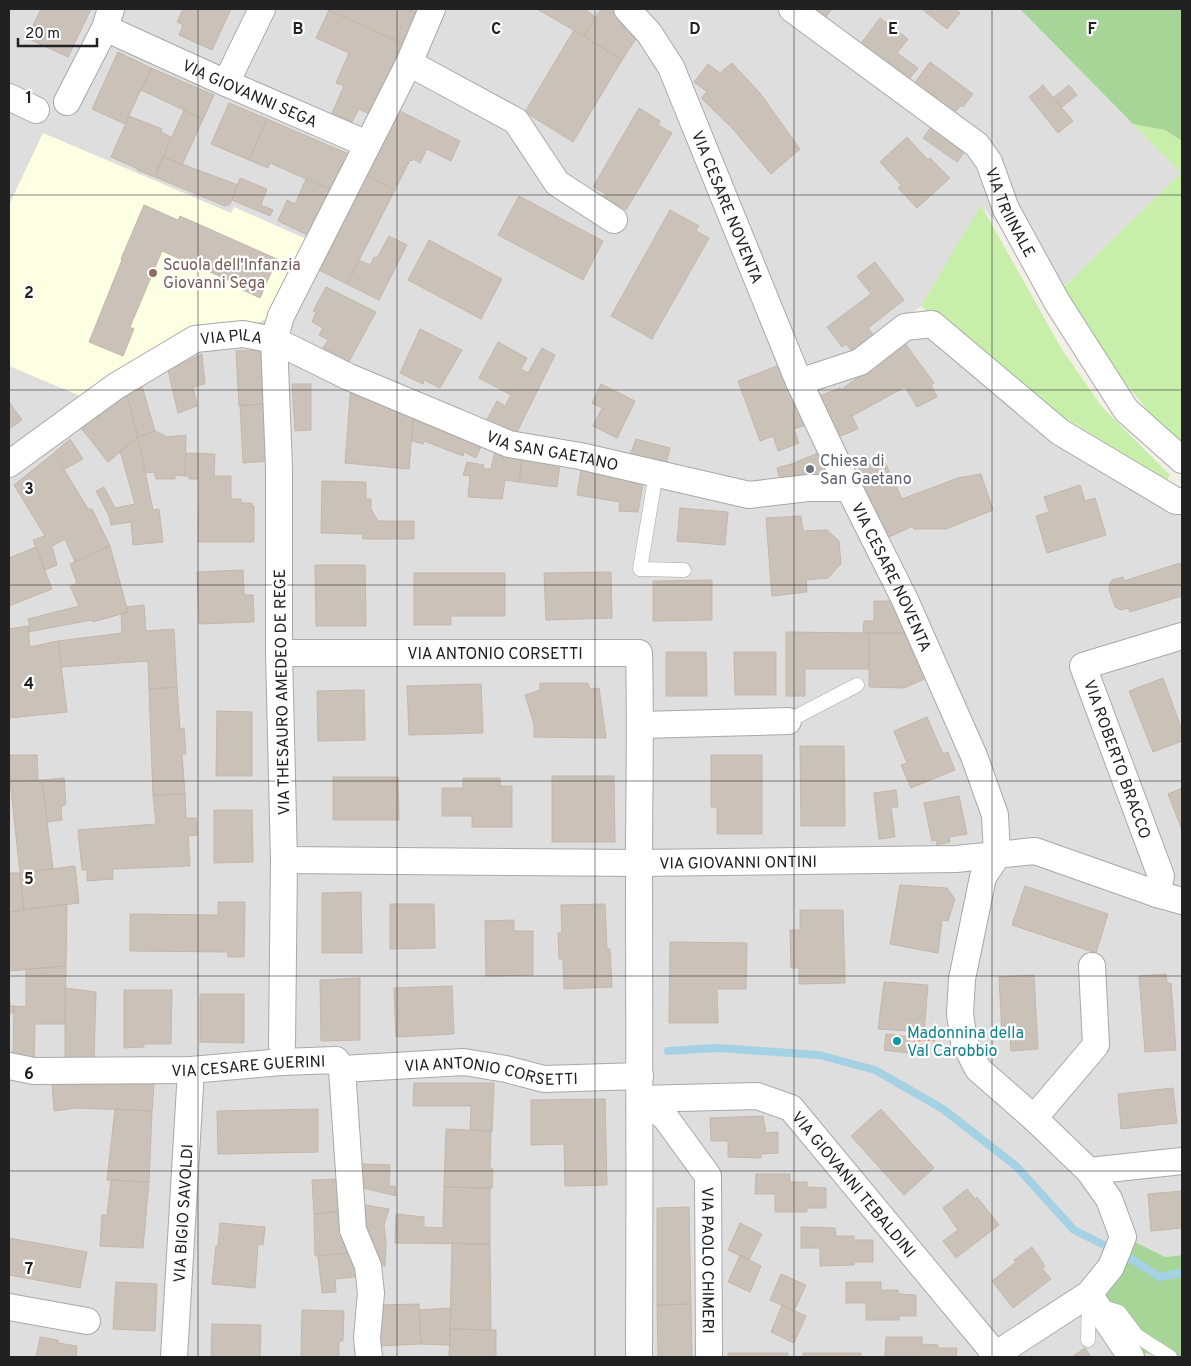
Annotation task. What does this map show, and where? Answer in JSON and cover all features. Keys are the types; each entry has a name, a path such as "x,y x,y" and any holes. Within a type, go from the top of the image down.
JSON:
{"street":[{"path":"226,83 262,9"},
{"name":"VIA PILA","path":"9,464 116,386 195,339 243,334 274,340 281,316 409,63 432,9"},
{"name":"VIA CESARE NOVENTA","path":"627,9 649,33 671,67 799,382 905,600 974,756 995,815 997,856"},
{"name":"VIA TRIINALE","path":"792,9 977,145 989,162 1006,209 1057,302 1126,410 1182,460"},
{"name":"VIA GIOVANNI SEGA","path":"67,102 108,18 226,83 367,144"},
{"path":"409,63 516,121 556,183 614,220"},
{"path":"9,97 36,110"},
{"path":"799,382 860,362 905,327 932,324 1060,432 1176,502 1182,501"},
{"name":"VIA SAN GAETANO","path":"274,340 349,377 509,444 580,456 749,495 808,488 849,488"},
{"name":"VIA THESAURO AMEDEO DE REGE","path":"274,340 279,468 284,860 282,1045"},
{"name":"VIA ROBERTO BRACCO","path":"1157,894 1161,876 1083,666 1182,636"},
{"name":"VIA ANTONIO CORSETTI","path":"280,653 639,653 641,725 639,863 639,1357"},
{"path":"641,725 788,721"},
{"name":"VIA GIOVANNI ONTINI","path":"284,860 639,863 956,860 1035,851 1182,901"},
{"path":"994,1356 1095,1302 1123,1237 1109,1199 1089,1171 1034,1118 978,1069 964,1042 960,1014 962,979 983,877 997,856"},
{"path":"1034,1118 1096,1045 1092,966"},
{"name":"VIA CESARE GUERINI","path":"9,1066 34,1071 191,1070 282,1062 336,1060 342,1069 353,1230 368,1266 371,1294 367,1338 369,1357"},
{"name":"VIA ANTONIO CORSETTI","path":"342,1069 464,1062 506,1069 544,1079 640,1088"},
{"name":"VIA BIGIO SAVOLDI","path":"174,1357 191,1070"},
{"name":"VIA GIOVANNI TEBALDINI","path":"640,1088 757,1096 791,1108 994,1356"},
{"name":"VIA PAOLO CHIMERI","path":"640,1088 665,1117 708,1176 709,1357"},
{"path":"1089,1171 1182,1162"},
{"path":"1095,1302 1131,1357"},
{"path":"9,1307 88,1321"}],"lane":[{"path":"656,473 640,569 684,570"},
{"path":"788,721 857,685"},
{"path":"1088,1340 1095,1302 1119,1312 1137,1336 1170,1357"}],"path":[{"path":"909,1045 921,1039"}],"shaded area":[{"path":"9,9 1020,9 1181,173 1061,290 981,206 921,306 908,317 1182,513 1182,1255 1165,1257 1130,1352 1182,1357 9,1357"},
{"name":"Scuola dell'Infanzia Giovanni Sega","path":"43,133 231,213 234,207 313,242 274,314 257,324 90,400 9,366 9,205"}],"green space":[{"path":"1020,9 1182,9 1182,141 1165,130 1133,124"},
{"path":"1133,124 1165,130 1182,141 1182,443 1155,419 1110,365 1061,290 1181,173"},
{"path":"981,205 1061,348 1102,407 1170,475 1167,480 1065,418 921,306"},
{"path":"1127,1238 1165,1257 1182,1255 1182,1356 1130,1352 1105,1295"}],"building":[{"path":"41,9 91,9 68,57 27,38"},
{"path":"183,9 231,9 212,50 179,35 183,25 177,22"},
{"path":"326,9 405,9 417,14 404,44"},
{"path":"405,9 421,9 417,14"},
{"path":"537,9 585,9 595,17 584,36"},
{"path":"601,9 618,9 641,31 622,60 584,36"},
{"path":"803,9 832,9 821,23"},
{"path":"922,9 955,9 960,13 947,29"},
{"path":"329,10 403,44 373,116 359,109 352,122 332,113 344,86 336,83 349,53 316,38"},
{"path":"880,18 908,39 897,53 918,68 904,86 856,50"},
{"path":"574,30 622,60 573,142 525,112"},
{"path":"118,52 151,68 125,124 92,109"},
{"path":"930,62 973,94 950,119 910,89"},
{"path":"732,63 760,93 800,149 771,174 732,128 701,98 707,92 694,82 708,64 720,73"},
{"path":"151,68 214,95 203,119 141,90"},
{"path":"1043,85 1073,121 1058,133 1029,97"},
{"path":"1069,85 1077,95 1062,107 1054,97"},
{"path":"229,103 267,119 249,160 211,144"},
{"path":"639,108 660,121 658,125 672,133 626,210 604,197 606,194 593,187"},
{"path":"396,109 460,141 451,161 427,149 420,163 413,159 412,161 410,160 395,190 364,174"},
{"path":"184,110 203,119 182,165 163,157"},
{"path":"129,116 162,129 161,132 171,137 155,177 111,157"},
{"path":"267,119 351,155 334,191 270,163 268,168 249,160"},
{"path":"934,123 968,147 957,162 923,138"},
{"path":"907,137 928,160 930,158 950,178 917,208 898,188 901,185 880,162"},
{"path":"163,157 238,185 230,204 225,206 155,177"},
{"path":"364,174 395,190 347,284 319,270 325,259 321,257"},
{"path":"240,178 267,189 261,205 273,210 270,216 232,200"},
{"path":"306,179 334,191 312,237 278,221 287,200 295,204"},
{"path":"519,196 603,241 583,280 498,235"},
{"path":"144,205 178,220 180,216 277,259 260,298 241,289 242,286 162,251 130,327 134,329 123,356 89,342"},
{"path":"670,210 699,226 696,231 709,238 652,339 611,316"},
{"path":"389,236 407,245 379,300 347,284 359,260 370,265 374,257 377,258"},
{"path":"429,240 502,279 481,319 408,280"},
{"path":"875,262 904,300 868,328 876,339 855,355 846,344 842,347 827,327 871,294 857,276"},
{"path":"326,287 376,312 345,369 331,361 335,354 323,348 328,340 319,335 323,328 312,322 316,312 313,311"},
{"path":"420,329 462,350 440,388 424,380 423,384 400,373"},
{"path":"498,342 527,358 521,369 528,373 542,348 555,355 515,436 484,425 497,401 505,406 511,395 479,378"},
{"path":"904,342 934,383 931,385 937,397 917,407 905,387 852,416 858,429 833,439 814,398 840,388 841,390"},
{"path":"263,350 266,404 239,406 236,351"},
{"path":"202,354 205,384 193,387 197,406 178,413 168,370"},
{"path":"785,363 809,424 794,429 799,443 778,451 773,436 760,441 738,381"},
{"path":"351,383 414,409 409,469 345,463"},
{"path":"292,384 311,384 311,430 295,431"},
{"path":"601,384 635,401 617,438 593,426 602,408 592,403"},
{"path":"142,386 155,431 138,437 127,396"},
{"path":"127,396 138,437 108,462 81,428"},
{"path":"9,402 22,420 9,429"},
{"path":"266,404 269,461 243,463 240,405"},
{"path":"414,409 482,444 476,458 464,452 463,456 424,441 423,444 412,441"},
{"path":"155,431 167,437 186,435 185,476 175,475 175,479 156,479 154,472 145,473 138,437"},
{"path":"138,437 153,510 159,509 163,542 133,545 131,522 111,525 109,516 96,491 104,487 115,508 135,504 120,451"},
{"path":"70,439 83,459 65,469 55,452"},
{"path":"636,439 670,448 665,468 629,458"},
{"path":"495,451 522,460 519,482 505,480 502,499 468,497 470,476 463,475 467,462 484,465 483,469 491,469"},
{"name":"Chiesa di San Gaetano","path":"821,452 828,474 798,481 791,464"},
{"path":"54,453 88,509 92,509 110,546 75,562 65,539 52,546 57,565 45,570 33,540 45,536 14,485"},
{"path":"186,453 215,454 214,476 231,476 231,499 241,499 241,503 252,503 252,506 254,506 254,542 198,542 199,479 189,479 189,476 185,476"},
{"path":"522,458 560,463 557,487 519,482"},
{"path":"883,458 902,499 958,478 981,474 993,510 946,529 914,529 913,526 887,538 851,474"},
{"path":"582,464 644,479 638,512 619,511 620,502 577,495"},
{"path":"791,464 798,481 781,484 777,468"},
{"path":"322,481 366,482 366,499 371,499 371,509 378,521 414,521 414,539 363,539 362,534 321,533"},
{"path":"1080,485 1085,501 1095,498 1106,535 1047,553 1036,516 1049,512 1044,497"},
{"path":"680,508 728,512 725,545 677,541"},
{"path":"801,516 803,531 827,530 839,541 841,564 828,578 806,580 807,592 772,596 766,518"},
{"path":"110,546 128,612 93,622 92,620 28,632 28,626 30,626 28,619 79,606 70,586 77,583 70,564"},
{"path":"36,547 52,589 9,606 9,558"},
{"path":"1180,563 1182,596 1130,612 1128,608 1121,610 1115,607 1109,589 1112,580 1123,577 1124,581"},
{"path":"315,565 365,565 366,626 316,626"},
{"path":"243,570 244,595 253,595 254,622 199,624 197,572"},
{"path":"611,572 612,618 546,620 544,573"},
{"path":"414,573 505,573 505,616 451,616 451,625 414,625"},
{"path":"712,580 712,620 653,621 653,581"},
{"path":"874,601 898,601 912,633 863,633 864,621 874,621"},
{"path":"144,605 146,631 174,629 177,687 149,689 148,661 62,667 58,641 122,633 121,614 128,612 126,607"},
{"path":"28,626 30,647 58,641 67,712 9,718 9,629"},
{"path":"786,632 869,633 869,669 805,669 805,696 786,696"},
{"path":"869,633 912,633 931,676 904,688 869,687"},
{"path":"666,652 706,652 707,696 666,696"},
{"path":"734,652 776,652 776,695 735,695"},
{"path":"1163,678 1182,730 1182,741 1153,752 1129,691"},
{"path":"540,683 588,683 590,689 599,688 606,738 534,737 534,724 525,695 540,690"},
{"path":"481,684 483,733 409,735 407,686"},
{"path":"177,687 180,729 184,728 186,754 182,754 185,794 153,795 149,689"},
{"path":"364,690 365,740 318,741 317,691"},
{"path":"217,711 252,712 252,776 216,776"},
{"path":"927,717 943,754 948,752 955,770 911,788 901,765 907,763 894,731"},
{"path":"800,746 844,746 845,826 801,826"},
{"path":"10,755 10,781 9,781"},
{"path":"10,755 37,755 38,780 10,781"},
{"path":"711,755 762,755 762,834 717,834 717,807 711,807"},
{"path":"552,776 614,776 615,842 552,842"},
{"path":"333,777 398,777 399,820 333,820"},
{"path":"64,778 66,804 61,807 62,820 47,822 42,780"},
{"path":"463,778 500,778 500,786 512,786 512,827 472,827 472,816 442,816 442,788 463,788"},
{"path":"42,780 53,869 20,873 10,781"},
{"path":"1182,788 1182,830 1168,794"},
{"path":"896,790 898,807 891,807 895,837 879,839 874,793"},
{"path":"185,794 186,818 196,818 197,835 188,836 190,866 113,869 113,879 87,881 87,870 82,870 78,830 156,824 153,795"},
{"path":"959,796 967,834 949,837 950,842 937,845 936,840 932,841 924,803"},
{"path":"214,810 252,810 253,862 214,863"},
{"path":"75,866 79,903 24,910 20,873"},
{"path":"9,873 20,873 24,910 9,912"},
{"path":"900,885 947,888 955,899 948,921 942,920 938,953 890,944"},
{"path":"1025,886 1108,914 1096,953 1012,925"},
{"path":"361,892 362,953 322,953 322,893"},
{"path":"218,902 245,902 244,957 228,957 228,952 130,951 130,914 218,915"},
{"path":"67,904 66,966 9,971 10,912"},
{"path":"390,904 434,904 435,948 390,949"},
{"path":"605,904 607,949 610,949 612,987 564,989 563,959 559,959 558,933 562,933 561,905"},
{"path":"800,910 843,910 845,983 799,984 799,968 791,968 790,930 800,930"},
{"path":"514,920 514,931 533,931 533,975 486,976 485,921"},
{"path":"670,942 747,943 746,989 717,989 718,1023 669,1023"},
{"path":"66,966 65,1024 35,1024 34,1062 13,1057 14,1006 26,1007 26,969"},
{"path":"1166,974 1167,983 1171,983 1176,1050 1145,1052 1139,976"},
{"path":"1034,975 1038,1049 1011,1051 1010,1035 1002,1035 999,977"},
{"path":"360,978 360,1040 321,1041 320,980"},
{"path":"9,980 10,1006 14,1006 14,1013 9,1013"},
{"path":"884,982 928,985 924,1032 878,1029"},
{"path":"452,986 454,1034 396,1037 394,988"},
{"path":"65,988 96,992 94,1061 65,1061"},
{"path":"124,990 172,990 171,1044 144,1044 144,1047 124,1048"},
{"path":"200,994 244,994 244,1043 200,1042"},
{"name":"Madonnina della Val Carobbio","path":"886,1034 910,1037 908,1053 884,1050"},
{"path":"414,1083 494,1083 492,1131 470,1130 471,1106 413,1106"},
{"path":"52,1084 154,1084 152,1111 76,1108 54,1111"},
{"path":"1173,1088 1177,1123 1121,1129 1118,1094"},
{"path":"605,1099 607,1185 565,1186 564,1144 531,1145 531,1100"},
{"path":"115,1109 152,1111 149,1182 107,1180"},
{"path":"318,1109 318,1152 218,1154 217,1111"},
{"path":"881,1109 934,1168 904,1195 851,1136"},
{"path":"763,1116 766,1133 778,1132 778,1153 761,1154 761,1158 728,1157 728,1141 711,1141 710,1118"},
{"path":"446,1129 491,1131 490,1169 493,1169 492,1188 444,1187"},
{"path":"361,1164 390,1165 389,1186 395,1186 396,1196 363,1188"},
{"path":"756,1174 790,1174 790,1182 807,1182 807,1187 826,1188 826,1208 807,1208 807,1212 775,1212 775,1194 755,1194"},
{"path":"341,1179 345,1211 314,1214 312,1180"},
{"path":"111,1180 149,1182 143,1248 100,1246 102,1215 107,1215"},
{"path":"444,1187 490,1188 490,1244 395,1243 396,1214 424,1217 424,1227 443,1228"},
{"path":"967,1189 975,1199 977,1197 999,1225 956,1258 943,1241 958,1230 943,1208"},
{"path":"1182,1191 1182,1228 1151,1231 1148,1194"},
{"path":"366,1205 389,1209 384,1225 386,1244 385,1266 370,1262 360,1229"},
{"path":"689,1207 691,1304 657,1305 657,1208"},
{"path":"345,1211 356,1252 315,1256 314,1214"},
{"path":"220,1223 265,1227 263,1245 258,1244 255,1288 212,1284"},
{"path":"740,1223 762,1234 749,1260 728,1250"},
{"path":"801,1227 835,1228 836,1236 854,1236 854,1240 873,1240 873,1262 854,1262 854,1265 820,1266 820,1248 801,1248"},
{"path":"9,1238 87,1252 80,1288 9,1275"},
{"path":"452,1243 490,1244 491,1330 450,1329"},
{"path":"1032,1247 1045,1266 1042,1268 1051,1279 1013,1308 992,1281 1016,1262 1014,1260"},
{"path":"356,1252 363,1276 335,1279 336,1292 322,1293 318,1256"},
{"path":"740,1255 761,1266 750,1292 728,1282"},
{"path":"781,1274 806,1285 794,1311 770,1300"},
{"path":"116,1282 157,1284 155,1331 113,1329"},
{"path":"846,1282 881,1282 881,1290 898,1290 899,1294 916,1295 916,1316 899,1316 899,1320 866,1320 866,1303 846,1303"},
{"path":"419,1304 421,1344 377,1346 375,1305"},
{"path":"691,1304 692,1357 658,1357 657,1305"},
{"path":"782,1305 806,1316 794,1343 771,1332"},
{"path":"451,1308 450,1345 421,1344 419,1310"},
{"path":"302,1310 344,1311 343,1341 339,1341 339,1357 301,1357"},
{"path":"212,1324 261,1325 260,1357 211,1357"},
{"path":"450,1329 496,1330 496,1357 449,1357"},
{"path":"40,1337 58,1340 58,1343 77,1346 76,1357 36,1357"},
{"path":"886,1337 922,1337 922,1344 938,1345 938,1348 957,1348 956,1357 885,1356"},
{"path":"1085,1348 1091,1357 1072,1357"},
{"path":"728,1353 788,1353 788,1357 728,1357"},
{"path":"803,1353 861,1353 861,1357 803,1357"}],"waterway":[{"path":"668,1051 717,1048 819,1055 875,1070 943,1109 1016,1166 1074,1230 1128,1257 1160,1277 1182,1273"}],"place":[{"name":"Scuola dell'Infanzia Giovanni Sega","path":"153,273"},
{"name":"Chiesa di San Gaetano","path":"810,469"},
{"name":"Madonnina della Val Carobbio","path":"897,1041"}]}
